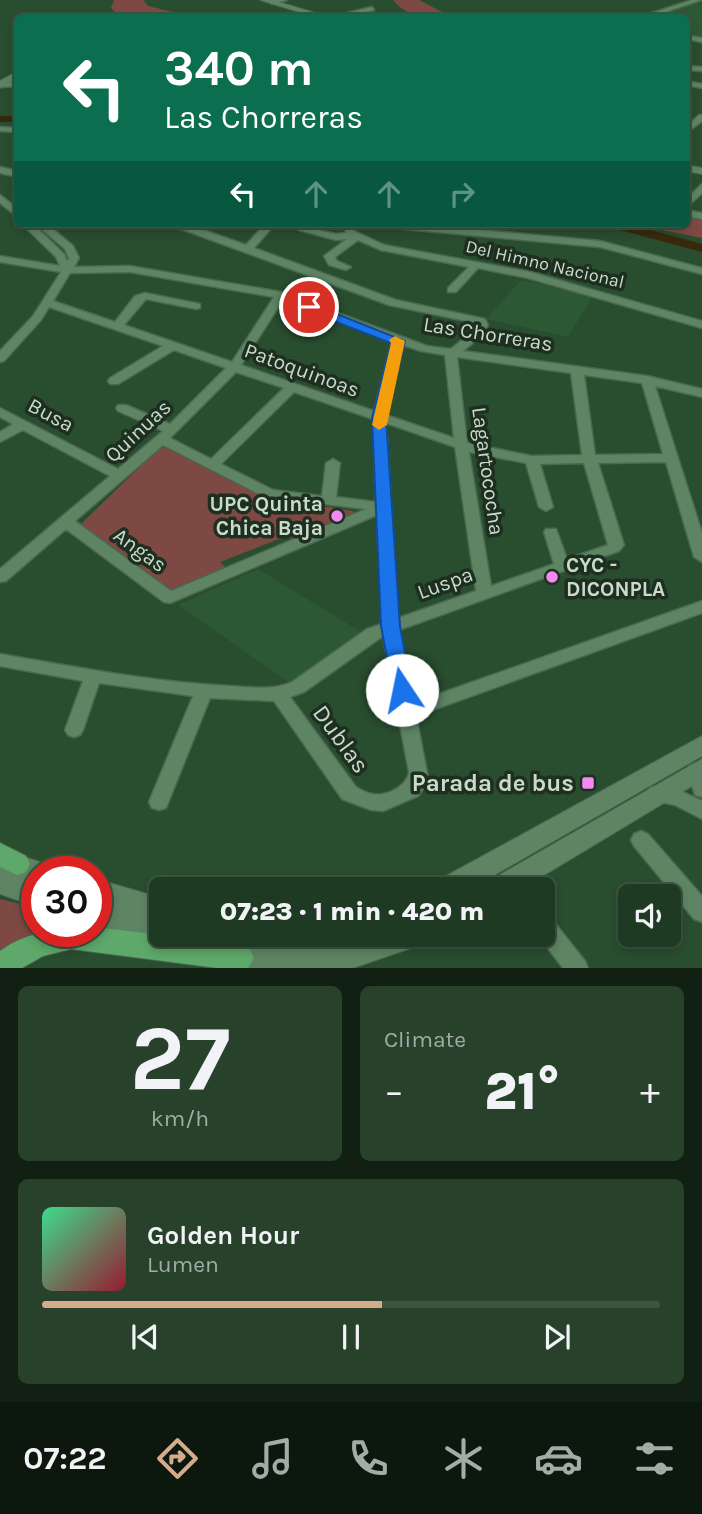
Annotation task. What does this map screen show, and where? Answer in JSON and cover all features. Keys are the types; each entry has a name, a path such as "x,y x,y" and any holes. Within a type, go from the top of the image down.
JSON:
{"main road":[{"path":"268,1 315,14"},
{"path":"467,877 702,746"},
{"path":"518,877 657,794 700,776"},
{"path":"112,896 149,906"},
{"path":"112,920 149,930"},
{"path":"1,968 26,950 49,940 71,936 300,965 341,963 382,947"},
{"path":"204,947 240,958"}],"street":[{"path":"268,1 284,0"},
{"path":"653,14 698,0"},
{"path":"349,14 372,9"},
{"path":"690,196 702,187"},
{"path":"0,198 14,210"},
{"path":"31,228 60,256 66,270"},
{"path":"0,358 48,303 74,258 69,248 46,228"},
{"path":"189,228 393,303 481,321 478,333 452,355"},
{"path":"247,250 266,228"},
{"path":"426,228 600,244 702,271"},
{"name":"Del Himno Nacional","path":"304,230 336,237 354,232 381,247 530,275 702,325"},
{"path":"346,267 333,263 329,256 354,232"},
{"name":"Las Chorreras","path":"0,259 66,270 141,270 281,295 398,341 452,355 648,380 702,393"},
{"path":"452,290 476,265"},
{"name":"Quinuas","path":"0,576 66,523 167,434 235,366 281,295"},
{"path":"118,326 139,298 145,296 197,306"},
{"name":"Patoquinoas","path":"48,303 379,418 499,455 532,460 590,457 671,458"},
{"path":"0,341 14,345"},
{"path":"398,341 379,418 390,626 407,712 702,607"},
{"path":"114,381 174,345"},
{"name":"Lagartococha","path":"452,355 461,444 484,593"},
{"name":"Luspa","path":"279,695 298,687 373,633 614,548 616,545 590,457 578,370"},
{"path":"648,380 702,557"},
{"path":"213,464 292,387"},
{"path":"122,408 213,464 270,494 384,507"},
{"name":"Busa","path":"0,412 120,476"},
{"path":"0,438 23,424"},
{"path":"532,460 546,507"},
{"path":"328,501 333,463"},
{"name":"Angas","path":"66,523 170,598 384,507"},
{"path":"551,532 562,566"},
{"path":"0,660 204,691 279,695"},
{"path":"74,730 93,676"},
{"path":"159,802 204,691"},
{"name":"Dublas","path":"279,695 349,793 372,802 383,803 411,790 416,783 418,772 407,712"},
{"path":"657,794 679,798 702,811"},
{"path":"640,840 702,912"},
{"path":"555,940 577,968"}],"shaded area":[{"path":"114,0 143,0 148,6 181,14 117,14 111,8"},
{"path":"393,0 419,0 446,14 412,14"},
{"path":"689,0 702,0 702,43 690,41 690,14 643,14"},
{"path":"690,216 702,217 702,238 652,228 690,228"},
{"path":"521,280 593,296 568,337 486,319"},
{"path":"168,446 266,497 353,511 355,515 301,539 284,537 220,562 227,569 171,591 79,526 158,449"},
{"path":"258,569 366,635 294,686 178,605"},
{"path":"0,899 21,904 21,944 0,956"}],"waterway":[{"path":"0,119 14,119"},
{"path":"629,228 702,248"}],"slow traffic":[{"path":"379,425 398,341 395,340"}],"place":[{"name":"UPC Quinta Chica Baja","path":"337,516"},
{"name":"CYC - DICONPLA","path":"552,577"},
{"name":"Parada de bus","path":"588,783"}],"route":[{"path":"309,307 398,341 379,418 390,626 402,690"}]}
